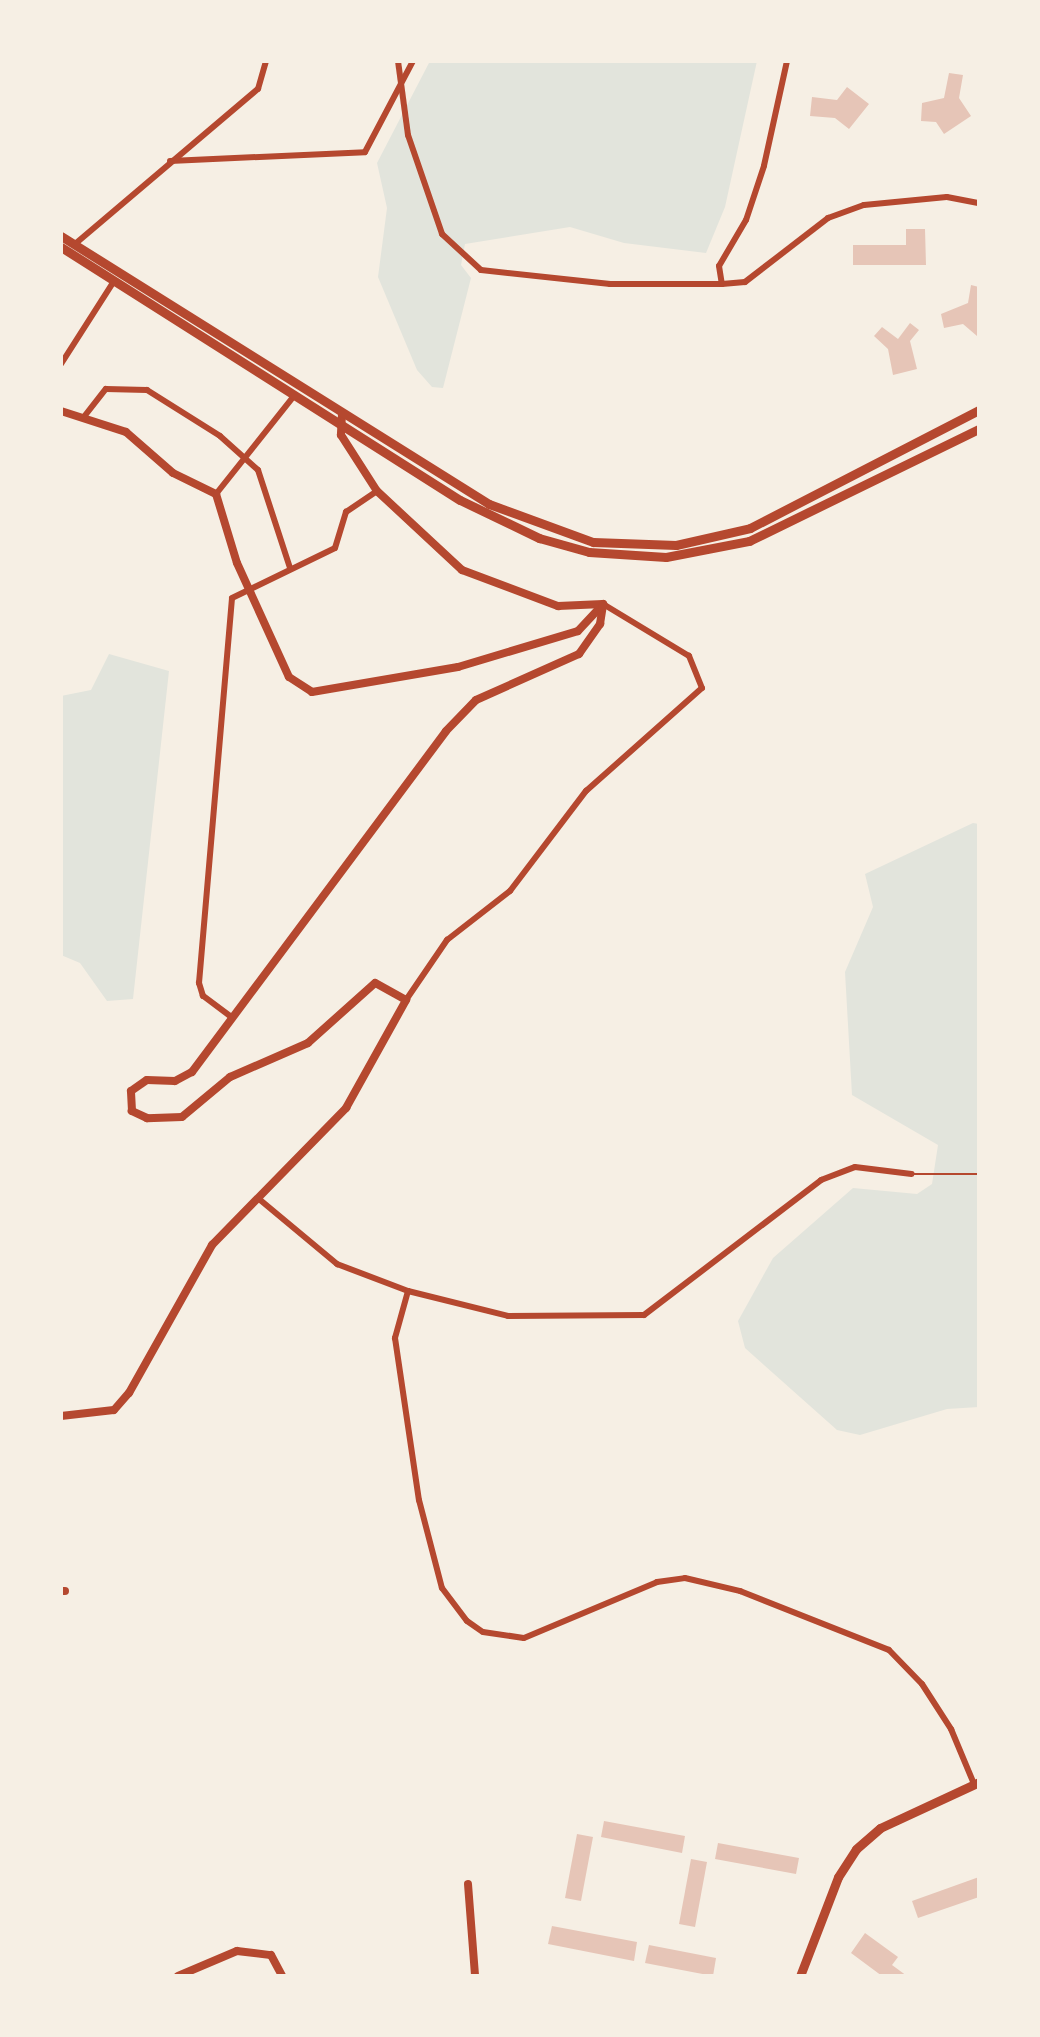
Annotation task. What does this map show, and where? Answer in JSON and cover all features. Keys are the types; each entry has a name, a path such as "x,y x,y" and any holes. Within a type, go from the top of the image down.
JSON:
{"main road":[{"path":"61,236 516,529 560,546 640,557 749,541 979,429"},
{"path":"61,247 294,396 340,418 521,519 593,542 651,546 703,541 758,525 979,410"},
{"path":"800,1976 838,1877 856,1849 880,1828 976,1783"}],"street":[{"path":"75,244 258,89 266,61"},
{"path":"398,61 398,97 442,234 481,270 610,284 745,282 828,218 864,205 947,197 979,203"},
{"path":"170,161 365,152 398,97 413,61"},
{"path":"722,284 719,267 746,220 764,166 787,61"},
{"path":"61,364 114,281"},
{"path":"83,418 106,389 147,390 246,458 269,493 275,535 290,568"},
{"path":"216,494 294,396"},
{"path":"61,411 126,432 173,473 216,494 249,589 289,677 312,692 458,667 578,631 603,604"},
{"path":"61,1416 114,1410 130,1393 212,1245 346,1108 406,1000 447,940 510,891 586,791 702,688 689,656 603,604 558,606 463,570 377,491 340,418"},
{"path":"230,1016 203,996 199,983 232,598 335,548 346,512 377,491"},
{"path":"406,1000 375,983 308,1043 230,1077 181,1117 147,1118 132,1111 131,1091 147,1080 175,1081 192,1072 230,1016 446,731 476,700 579,654 600,624 603,604"},
{"path":"259,1199 337,1264 408,1291 508,1316 644,1315 821,1180 855,1167 912,1174"},
{"path":"408,1291 395,1338 419,1500 442,1588 467,1621 483,1632 524,1638 657,1582 711,1582 890,1650 951,1729 976,1783"},
{"path":"468,1884 475,1976"},
{"path":"178,1976 237,1951 271,1955 282,1976"}],"lane":[{"path":"912,1174 979,1174"}],"shaded area":[{"path":"430,61 757,61 725,207 706,253 624,243 570,227 465,244 461,265 471,278 443,388 432,387 417,370 378,277 387,208 377,163"},
{"path":"109,654 169,671 133,999 107,1001 80,963 61,955 61,696 91,690"},
{"path":"973,823 979,824 979,1407 947,1409 860,1435 837,1430 745,1348 738,1321 773,1258 853,1188 917,1194 932,1184 938,1145 852,1095 845,972 873,907 865,874"}],"building":[{"path":"949,73 963,75 959,98 971,116 944,134 936,122 921,121 922,103 944,98"},
{"path":"847,87 869,104 849,129 835,118 810,116 812,97 837,100"},
{"path":"906,229 925,229 926,265 853,265 853,245 906,245"},
{"path":"971,285 979,287 977,336 963,324 944,328 941,314 968,303"},
{"path":"910,323 919,330 910,341 917,369 893,375 888,349 874,336 882,327 898,339"},
{"path":"604,1821 685,1836 682,1853 601,1837"},
{"path":"577,1834 593,1837 581,1901 565,1898"},
{"path":"718,1843 799,1858 796,1874 715,1859"},
{"path":"691,1859 707,1862 695,1927 679,1924"},
{"path":"979,1877 979,1897 918,1918 912,1901"},
{"path":"552,1926 637,1942 634,1961 548,1944"},
{"path":"865,1933 898,1957 892,1965 907,1976 882,1976 851,1953"},
{"path":"649,1945 716,1958 713,1976 645,1963"}]}
